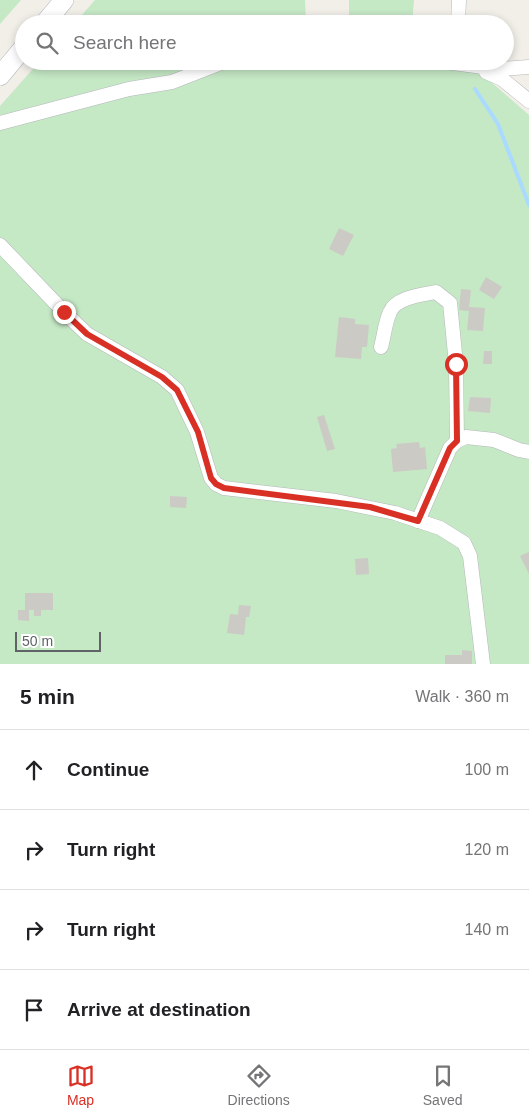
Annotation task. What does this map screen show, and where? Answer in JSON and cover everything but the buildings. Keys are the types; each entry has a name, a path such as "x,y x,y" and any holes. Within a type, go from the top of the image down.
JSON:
{"main road":[{"path":"52,15 64,0"},
{"path":"0,76 15,58"}],"street":[{"path":"458,15 459,0"},
{"path":"514,68 529,68"},
{"path":"0,123 129,89 172,82 203,70"},
{"path":"480,70 502,79 529,101"},
{"path":"0,245 87,334 162,377 177,390 198,432 211,478 216,484 224,488 370,507 440,528 464,543 470,556 484,664"},
{"path":"381,347 390,310 397,304 419,295 436,292 450,303 456,364 457,441"},
{"path":"418,521 450,448 457,441 466,437 494,440 529,452"}],"green space":[{"path":"0,0 21,0 0,24"},
{"path":"95,0 305,0 306,15 82,15"},
{"path":"349,0 414,0 413,15 349,15"},
{"path":"32,70 477,70 529,115 529,664 0,664 0,106"}],"waterway":[{"path":"475,89 498,124 529,205"}],"route":[{"path":"64,312 87,334 142,364 177,390 198,432 211,478 216,484 224,488 370,507 418,521 450,448 457,441 456,364"}]}
